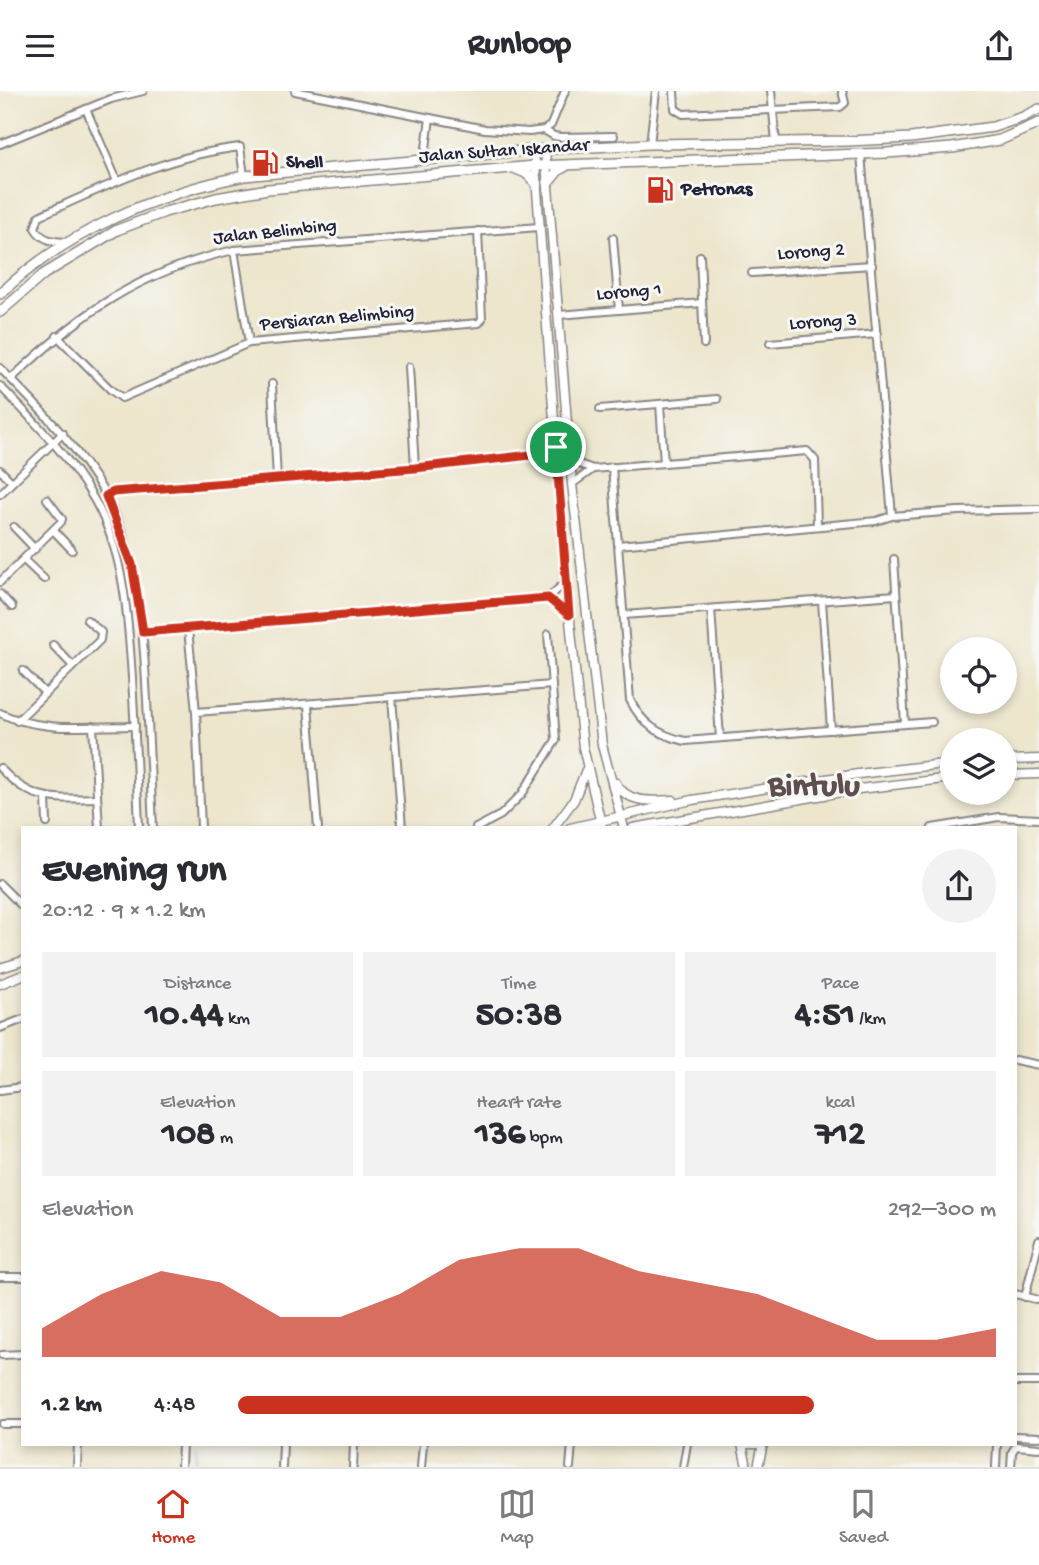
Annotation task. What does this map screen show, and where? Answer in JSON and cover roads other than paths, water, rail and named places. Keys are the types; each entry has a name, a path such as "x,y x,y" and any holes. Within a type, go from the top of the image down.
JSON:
{"main road":[{"name":"Jalan Sultan Iskandar","path":"0,294 36,263 114,219 161,199 214,182 244,176 534,150 650,144 848,141 954,134 993,127 1039,109"},
{"name":"Jalan Sultan Iskandar","path":"0,312 44,274 117,230 165,212 268,188 571,163 861,154 952,148 1000,139 1039,123"},
{"path":"548,183 558,171 571,163"},
{"path":"513,167 526,173 537,184"}],"street":[{"path":"0,144 86,109 110,95 143,91"},
{"path":"295,91 485,129 529,132 544,130 554,120 565,91"},
{"path":"650,144 656,91"},
{"path":"674,91 675,109 683,114 840,107 845,103 842,91"},
{"path":"771,91 776,142"},
{"path":"86,109 117,181"},
{"path":"428,159 426,148 430,118"},
{"path":"544,130 554,137 614,136"},
{"path":"72,241 45,239 38,234 35,227 39,216 117,181 184,157 240,147 244,176"},
{"path":"534,150 569,615 587,767 601,824 621,816 692,800 858,774 940,764"},
{"path":"545,150 572,484 602,745 624,826"},
{"path":"861,154 892,516"},
{"name":"Jalan Belimbing","path":"11,379 89,311 125,289 197,258 234,250 539,227"},
{"name":"Persiaran Belimbing","path":"57,337 122,398 249,343 479,323 482,319 478,231"},
{"path":"613,238 619,310"},
{"path":"234,250 249,343"},
{"path":"700,256 704,344"},
{"name":"Lorong 2","path":"752,273 872,265"},
{"name":"Lorong 1","path":"559,315 702,303"},
{"name":"Lorong 3","path":"770,342 877,334"},
{"path":"409,367 415,468"},
{"path":"0,368 63,433 106,496 132,564 143,632 153,826"},
{"path":"271,384 277,479"},
{"path":"0,386 53,441 76,470 96,504 117,562 127,604 139,826"},
{"path":"600,409 718,399"},
{"path":"660,404 664,463"},
{"path":"0,493 63,433"},
{"path":"106,496 113,492 415,468 540,454 556,447"},
{"path":"570,461 593,469 807,451 815,460 817,526"},
{"path":"540,454 557,464"},
{"path":"612,467 630,700 637,715 652,729 669,738 685,741 932,722"},
{"path":"572,484 593,469"},
{"path":"0,471 12,482"},
{"path":"1,578 54,531 62,519 47,499"},
{"path":"618,545 876,521 892,516 1039,509"},
{"path":"14,527 35,549"},
{"path":"54,531 72,550"},
{"path":"894,559 905,724"},
{"path":"24,560 44,579"},
{"path":"143,632 548,598 566,582"},
{"path":"0,594 12,607"},
{"path":"624,615 896,595"},
{"path":"548,598 569,615"},
{"path":"822,601 831,730"},
{"path":"711,609 720,739"},
{"path":"17,721 100,640 102,635 87,620"},
{"path":"188,629 196,712 201,826"},
{"path":"480,826 501,815 522,794 556,740 548,634"},
{"path":"53,645 72,665"},
{"path":"23,671 45,693"},
{"path":"196,712 552,685"},
{"path":"392,697 402,826"},
{"path":"307,705 318,826"},
{"path":"0,713 17,721 53,727 135,726"},
{"path":"93,726 99,826"},
{"path":"1017,760 1039,759"},
{"path":"554,826 574,800 587,767"},
{"path":"0,768 18,785 46,798 96,798"},
{"path":"608,768 620,790 635,799 648,802 692,800"},
{"path":"1017,775 1039,774"},
{"path":"644,826 859,789 940,779"},
{"path":"46,798 47,823"},
{"path":"998,826 999,817"},
{"path":"944,826 999,817 1039,820"},
{"path":"672,826 686,818"},
{"path":"0,884 21,905"},
{"path":"0,968 21,962"},
{"path":"0,985 21,976"},
{"path":"0,1028 21,1020"},
{"path":"1017,1060 1039,1065"},
{"path":"0,1090 21,1087"},
{"path":"1025,1297 1039,1240"},
{"path":"0,1277 21,1276"},
{"path":"1017,1295 1039,1300"},
{"path":"2,1355 21,1354"},
{"path":"1017,1382 1039,1382"},
{"path":"3,1423 21,1424"},
{"path":"1017,1436 1039,1437"},
{"path":"77,1467 78,1446"},
{"path":"181,1467 182,1446"},
{"path":"282,1467 283,1446"},
{"path":"353,1467 354,1446"},
{"path":"421,1467 423,1446"},
{"path":"570,1467 572,1446"},
{"path":"684,1467 687,1446"},
{"path":"744,1446 747,1467"},
{"path":"758,1467 761,1446"},
{"path":"996,1467 997,1446"},
{"path":"1011,1467 1012,1452 1016,1446 1039,1448"}],"waterway":[{"path":"196,1446 196,1467"}],"place":[{"name":"Shell","path":"265,163"},
{"name":"Petronas","path":"660,190"}],"district":[{"name":"Bintulu","path":"814,788"}]}
